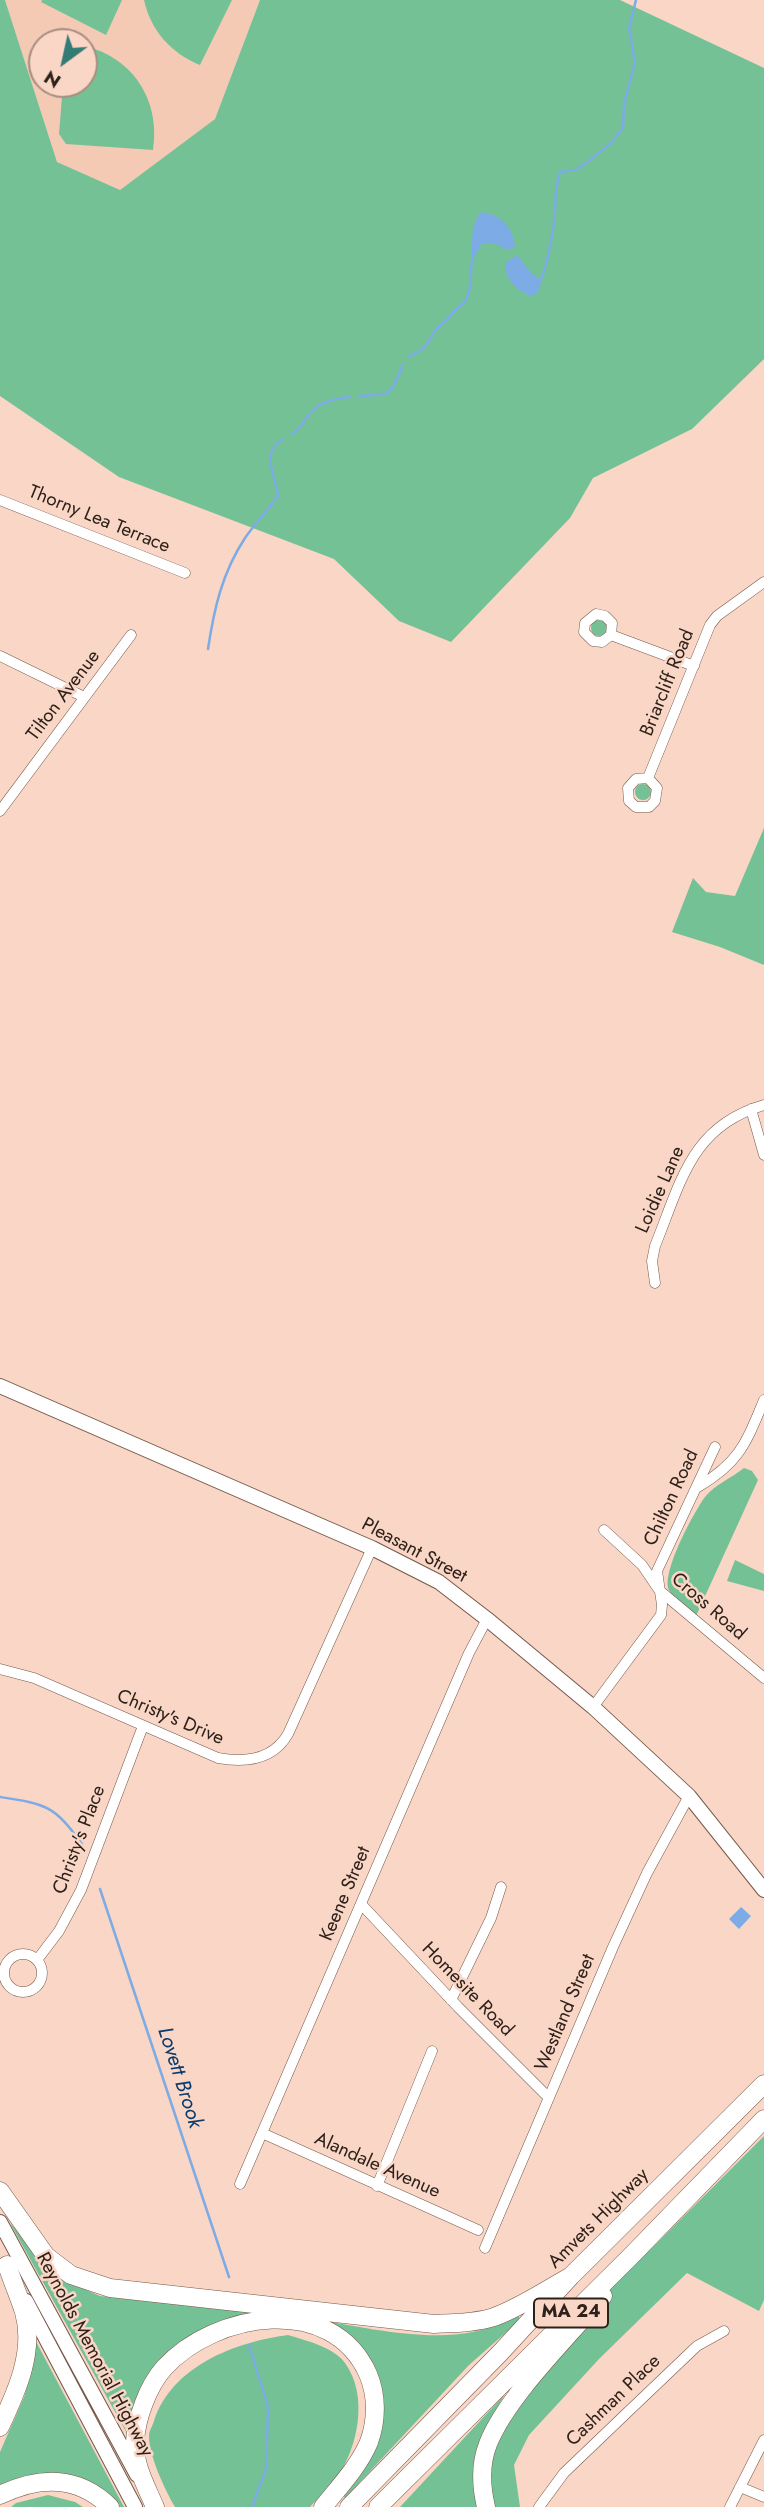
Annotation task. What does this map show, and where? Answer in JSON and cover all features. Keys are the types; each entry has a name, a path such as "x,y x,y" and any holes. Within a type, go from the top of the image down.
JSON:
{"highway":[{"name":"Amvets Highway","path":"349,2507 500,2353 571,2276 764,2084"},
{"name":"MA 24","path":"378,2507 630,2257 764,2119"},
{"path":"0,2191 46,2256 71,2275 110,2288 435,2324 465,2323 493,2317 527,2302 571,2276"},
{"path":"486,2507 482,2488 484,2460 488,2444 505,2413 611,2286 630,2257"},
{"path":"0,2427 24,2365 27,2337 24,2313 3,2260"},
{"path":"155,2507 138,2470 135,2441 141,2412 163,2369 204,2339 231,2328 281,2318 306,2322 325,2329 340,2339 364,2365 374,2388 374,2424 369,2440 363,2454 323,2507"},
{"path":"0,2495 24,2483 63,2482 82,2487 110,2507"}],"main road":[{"name":"Pleasant Street","path":"0,1386 372,1548 439,1582 593,1707 689,1796 764,1890"},
{"name":"Reynolds Memorial Highway","path":"0,2222 155,2507"},
{"name":"Reynolds Memorial Highway","path":"3,2260 135,2507"}],"street":[{"name":"Thorny Lea Terrace","path":"0,500 185,573"},
{"name":"Briarcliff Road","path":"648,778 710,625 717,616 764,582"},
{"name":"Tilton Avenue","path":"0,811 131,635"},
{"path":"611,635 694,666"},
{"path":"0,656 85,697"},
{"name":"Loidie Lane","path":"655,1283 652,1261 655,1245 693,1156 717,1127 734,1116 764,1105"},
{"path":"751,1109 764,1155"},
{"path":"698,1487 731,1463 747,1439 764,1400"},
{"name":"Chilton Road","path":"593,1707 661,1615 657,1571 715,1447"},
{"name":"Cross Road","path":"604,1530 642,1565 659,1590 764,1678"},
{"name":"Christy's Drive","path":"0,1669 34,1678 200,1752 226,1760 265,1756 276,1749 291,1728 372,1548"},
{"name":"Keene Street","path":"240,2184 469,1653 487,1619"},
{"name":"Christy's Place","path":"37,1960 59,1931 81,1890 143,1726"},
{"name":"Westland Street","path":"485,2248 647,1873 689,1796"},
{"path":"451,2000 491,1918 501,1887"},
{"name":"Homesite Road","path":"361,1904 451,2000 549,2098"},
{"path":"377,2186 432,2051"},
{"name":"Alandale Avenue","path":"262,2133 478,2230"},
{"name":"Cashman Place","path":"539,2507 564,2473 642,2398 697,2346 724,2331"},
{"path":"730,2507 764,2440"},
{"path":"740,2487 764,2497"}],"shaded area":[{"path":"5,0 260,0 215,119 120,190 57,162 36,98 98,98 98,28 28,28 28,72"}],"green space":[{"path":"0,0 5,0 28,72 28,98 36,98 57,162 120,190 215,119 260,0 620,0 764,68 764,359 692,429 593,478 570,518 451,642 399,621 334,559 119,477 0,396"},
{"path":"122,0 106,35 98,31 98,28 92,28 41,2"},
{"path":"144,0 232,0 200,65 180,54 164,40 152,22"},
{"path":"98,51 117,60 129,71 148,98 154,132 153,150 66,144 59,134 62,98 98,98"},
{"path":"599,620 605,622 605,634 599,636 593,634 591,628 593,622"},
{"path":"643,784 649,786 649,798 643,800 637,798 635,792 637,786"},
{"path":"764,828 764,965 672,932 693,878 706,892 735,896"},
{"path":"744,1468 752,1471 758,1480 696,1616 669,1590 668,1582 674,1557 705,1497"},
{"path":"735,1560 764,1574 764,1591 727,1581"},
{"path":"764,2136 764,2300 759,2311 687,2273 599,2359 529,2435 514,2465 520,2507 486,2507 488,2444 611,2286"},
{"path":"10,2223 59,2278 100,2296 275,2314 221,2325 148,2378 132,2409 129,2437"},
{"path":"518,2315 520,2320 469,2365 345,2498 342,2494 381,2419 383,2395 380,2380 364,2355 341,2335 314,2319 417,2335 438,2335 477,2331"},
{"path":"288,2335 334,2353 345,2363 357,2391 358,2422 355,2437 336,2479 310,2507 175,2507 158,2473 149,2436 163,2402 175,2385 190,2371 208,2360 247,2344"},
{"path":"33,2336 124,2507 115,2507 81,2482 0,2488 0,2452 24,2397 31,2373"},
{"path":"505,2394 482,2435 474,2460 477,2507 400,2507"},
{"path":"48,2495 75,2502 83,2507 11,2507 16,2503"}],"water":[{"path":"481,212 500,219 509,227 515,247 507,250 496,244 482,243 472,262 473,229"},
{"path":"517,255 532,274 541,280 540,288 534,296 518,289 507,275 505,263"},
{"path":"741,1907 751,1916 739,1929 729,1919"}],"waterway":[{"path":"539,282 550,248 560,172 582,166 611,143 623,128 624,104 635,62 629,28 636,0"},
{"path":"409,357 424,348 435,331 466,300 472,261"},
{"path":"359,396 388,392 403,365"},
{"path":"292,434 319,406 350,397"},
{"path":"208,649 216,606 230,564 245,538 278,495 271,457 272,450 283,439"},
{"name":"Lovett Brook","path":"0,1797 48,1808 64,1821 82,1844"},
{"name":"Lovett Brook","path":"100,1889 229,2277"},
{"name":"Lovett Brook","path":"249,2345 268,2407 266,2469 252,2507"}]}
